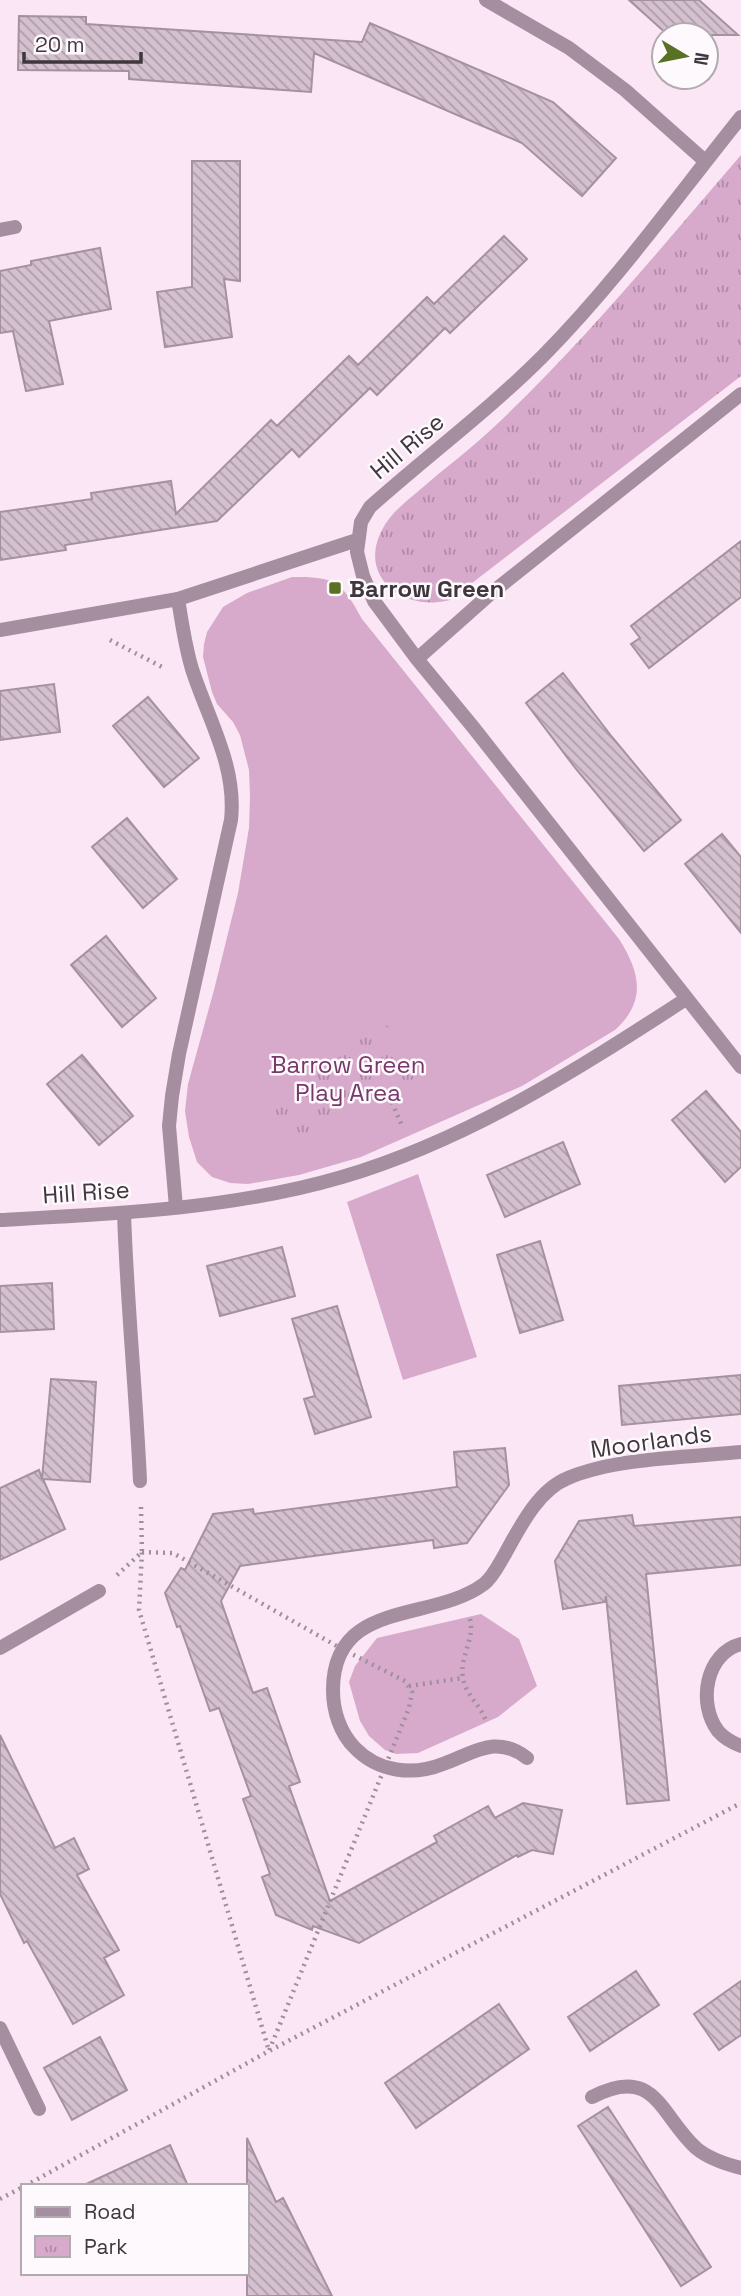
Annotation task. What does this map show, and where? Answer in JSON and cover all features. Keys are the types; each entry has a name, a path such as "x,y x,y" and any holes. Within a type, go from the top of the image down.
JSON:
{"street":[{"path":"486,0 569,48 625,90 705,162"},
{"name":"Hill Rise","path":"357,540 361,522 370,507 466,427 543,355 630,259 741,117"},
{"path":"0,230 15,226"},
{"path":"417,659 489,595 741,394"},
{"path":"0,630 178,600 357,540 359,565 367,588 417,659 741,1067"},
{"path":"178,600 188,654 229,768 233,802 172,1096 169,1126 176,1207 302,1188 372,1167 412,1151 527,1099 686,999"},
{"name":"Hill Rise","path":"0,1220 124,1213 176,1207"},
{"path":"124,1213 140,1481"},
{"name":"Moorlands","path":"342,1649 349,1640 375,1621 449,1601 486,1583 539,1501 567,1478 623,1464 741,1452"},
{"path":"0,1648 99,1591"},
{"path":"741,1644 727,1650 713,1664 708,1695 710,1711 718,1730 727,1739 741,1746"},
{"path":"342,1649 333,1678 335,1713 345,1736 364,1756 385,1768 411,1770 440,1766 476,1750 494,1746 509,1747 527,1758"},
{"path":"0,2028 39,2109"},
{"path":"592,2097 622,2086 638,2087 660,2102 697,2148 716,2160 741,2168"}],"path":[{"path":"69,618 199,687"},
{"path":"389,1097 412,1151"},
{"path":"140,1481 142,1552 139,1610 269,2051"},
{"path":"99,1591 142,1552 173,1553 342,1649 405,1681 412,1692 409,1708 269,2051"},
{"path":"464,1595 472,1635 464,1658 463,1678 469,1698 481,1709 494,1746"},
{"path":"409,1686 463,1678"},
{"path":"28,2184 269,2051 741,1803"},
{"path":"0,2200 21,2188"}],"green space":[{"path":"741,155 741,376 450,600 417,601 390,588 376,563 376,547 390,518 405,502 486,434 560,361"},
{"name":"Barrow Green","path":"292,577 328,580 349,597 362,619 619,939 632,963 637,986 636,997 625,1019 615,1030 522,1086 361,1157 299,1175 248,1184 230,1183 212,1177 197,1162 185,1111 188,1084 238,893 249,828 249,770 240,735 233,722 217,704 212,692 203,657 204,644 207,632 223,607 247,593"},
{"name":"Barrow Green Play Area","path":"389,1025 419,1083 285,1143 271,1109 303,1094 291,1066"},
{"path":"418,1174 477,1357 403,1380 347,1202"},
{"path":"481,1614 519,1639 537,1686 498,1717 418,1753 396,1754 385,1750 369,1736 360,1721 349,1682 355,1666 377,1638"}],"building":[{"path":"629,0 699,0 738,35 720,35 720,21 652,21"},
{"path":"19,16 86,17 86,24 362,42 370,23 553,102 616,158 582,196 522,143 314,53 311,92 129,79 129,71 18,70"},
{"path":"192,161 240,161 240,281 224,279 232,337 165,347 157,292 192,287"},
{"path":"504,236 527,259 450,333 445,328 377,395 370,388 299,457 292,449 217,521 65,545 66,550 0,560 0,512 92,499 91,493 171,481 176,514 271,420 277,426 349,356 358,365 427,297 434,304"},
{"path":"100,248 111,309 49,321 63,384 26,391 13,331 0,333 0,271 31,265 31,261"},
{"path":"741,541 741,597 649,668 631,644 640,638 631,626"},
{"path":"563,673 681,820 644,851 526,703"},
{"path":"54,684 60,732 0,740 0,691"},
{"path":"148,697 199,758 164,787 113,726"},
{"path":"127,818 177,879 143,908 92,847"},
{"path":"722,834 741,857 741,933 685,864"},
{"path":"106,936 156,998 122,1027 71,965"},
{"path":"82,1055 133,1116 99,1145 47,1084"},
{"path":"706,1091 741,1132 741,1167 725,1182 672,1120"},
{"path":"563,1142 580,1184 505,1217 487,1175"},
{"path":"540,1241 563,1320 520,1333 497,1255"},
{"path":"282,1247 295,1296 220,1316 207,1266"},
{"path":"52,1283 54,1329 0,1332 0,1286"},
{"path":"337,1306 371,1417 315,1434 304,1399 315,1396 292,1319"},
{"path":"741,1375 741,1414 622,1425 619,1386"},
{"path":"51,1379 96,1382 90,1482 43,1479 65,1529 0,1560 0,1488 39,1470 42,1479"},
{"path":"505,1448 509,1485 467,1543 434,1548 433,1540 240,1566 221,1601 253,1693 267,1688 300,1782 289,1786 330,1901 437,1842 434,1836 488,1806 495,1818 523,1803 562,1810 553,1854 532,1850 518,1857 517,1855 359,1943 313,1926 312,1930 276,1915 262,1877 270,1874 243,1799 251,1796 219,1708 210,1711 180,1626 177,1627 165,1593 181,1568 185,1570 213,1514 253,1509 254,1514 457,1487 454,1452"},
{"path":"632,1515 634,1526 741,1517 741,1565 646,1574 669,1800 627,1804 606,1596 605,1602 563,1609 555,1561 579,1521"},
{"path":"0,1735 55,1848 74,1838 89,1869 77,1875 119,1950 104,1958 124,1995 73,2024 27,1941 24,1943 0,1894"},
{"path":"636,1971 659,2005 590,2051 568,2017"},
{"path":"741,1981 741,2035 719,2050 694,2014"},
{"path":"499,2004 529,2049 416,2128 385,2083"},
{"path":"100,2037 127,2090 72,2120 44,2068"},
{"path":"608,2107 711,2267 681,2286 578,2126"},
{"path":"247,2138 276,2202 283,2198 332,2296 247,2296"},
{"path":"170,2145 187,2184 86,2184"}],"place":[{"name":"Barrow Green","path":"335,588"}]}
